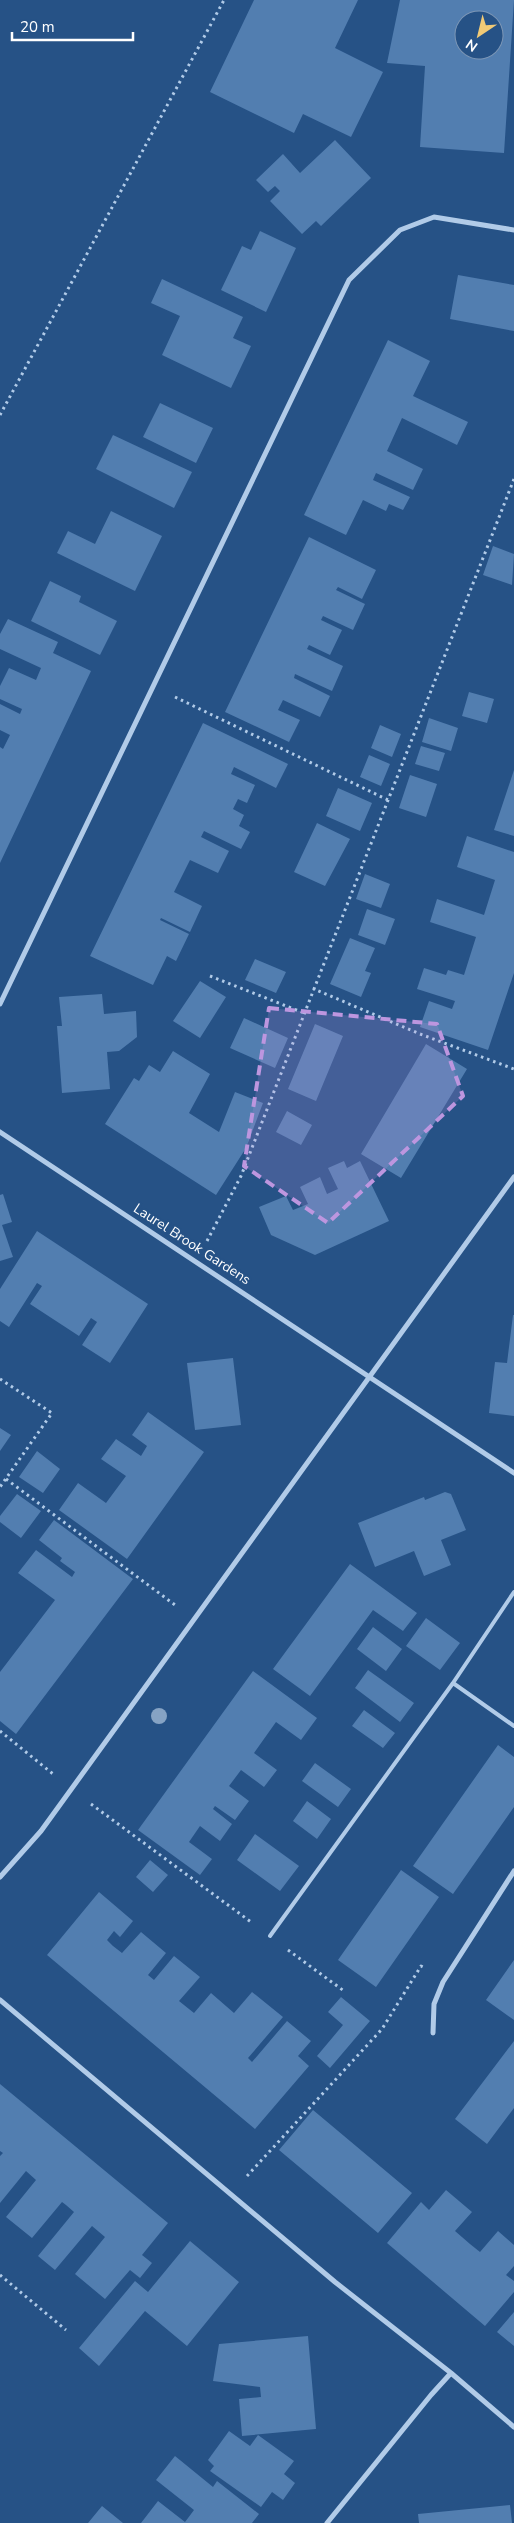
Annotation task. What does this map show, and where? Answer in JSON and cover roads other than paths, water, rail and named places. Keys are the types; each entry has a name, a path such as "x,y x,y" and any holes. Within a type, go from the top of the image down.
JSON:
{"street":[{"path":"0,1004 349,280 400,230 434,218 514,230"},
{"name":"Laurel Brook Gardens","path":"0,1132 196,1260 514,1473"},
{"path":"0,1877 41,1831 514,1177"},
{"path":"433,2033 434,2004 443,1982 514,1871"},
{"path":"0,2000 232,2193 335,2282 451,2373 514,2427"},
{"path":"328,2523 431,2395 451,2373"}],"lane":[{"path":"270,1936 453,1683 514,1592"},
{"path":"453,1683 514,1726"}]}
